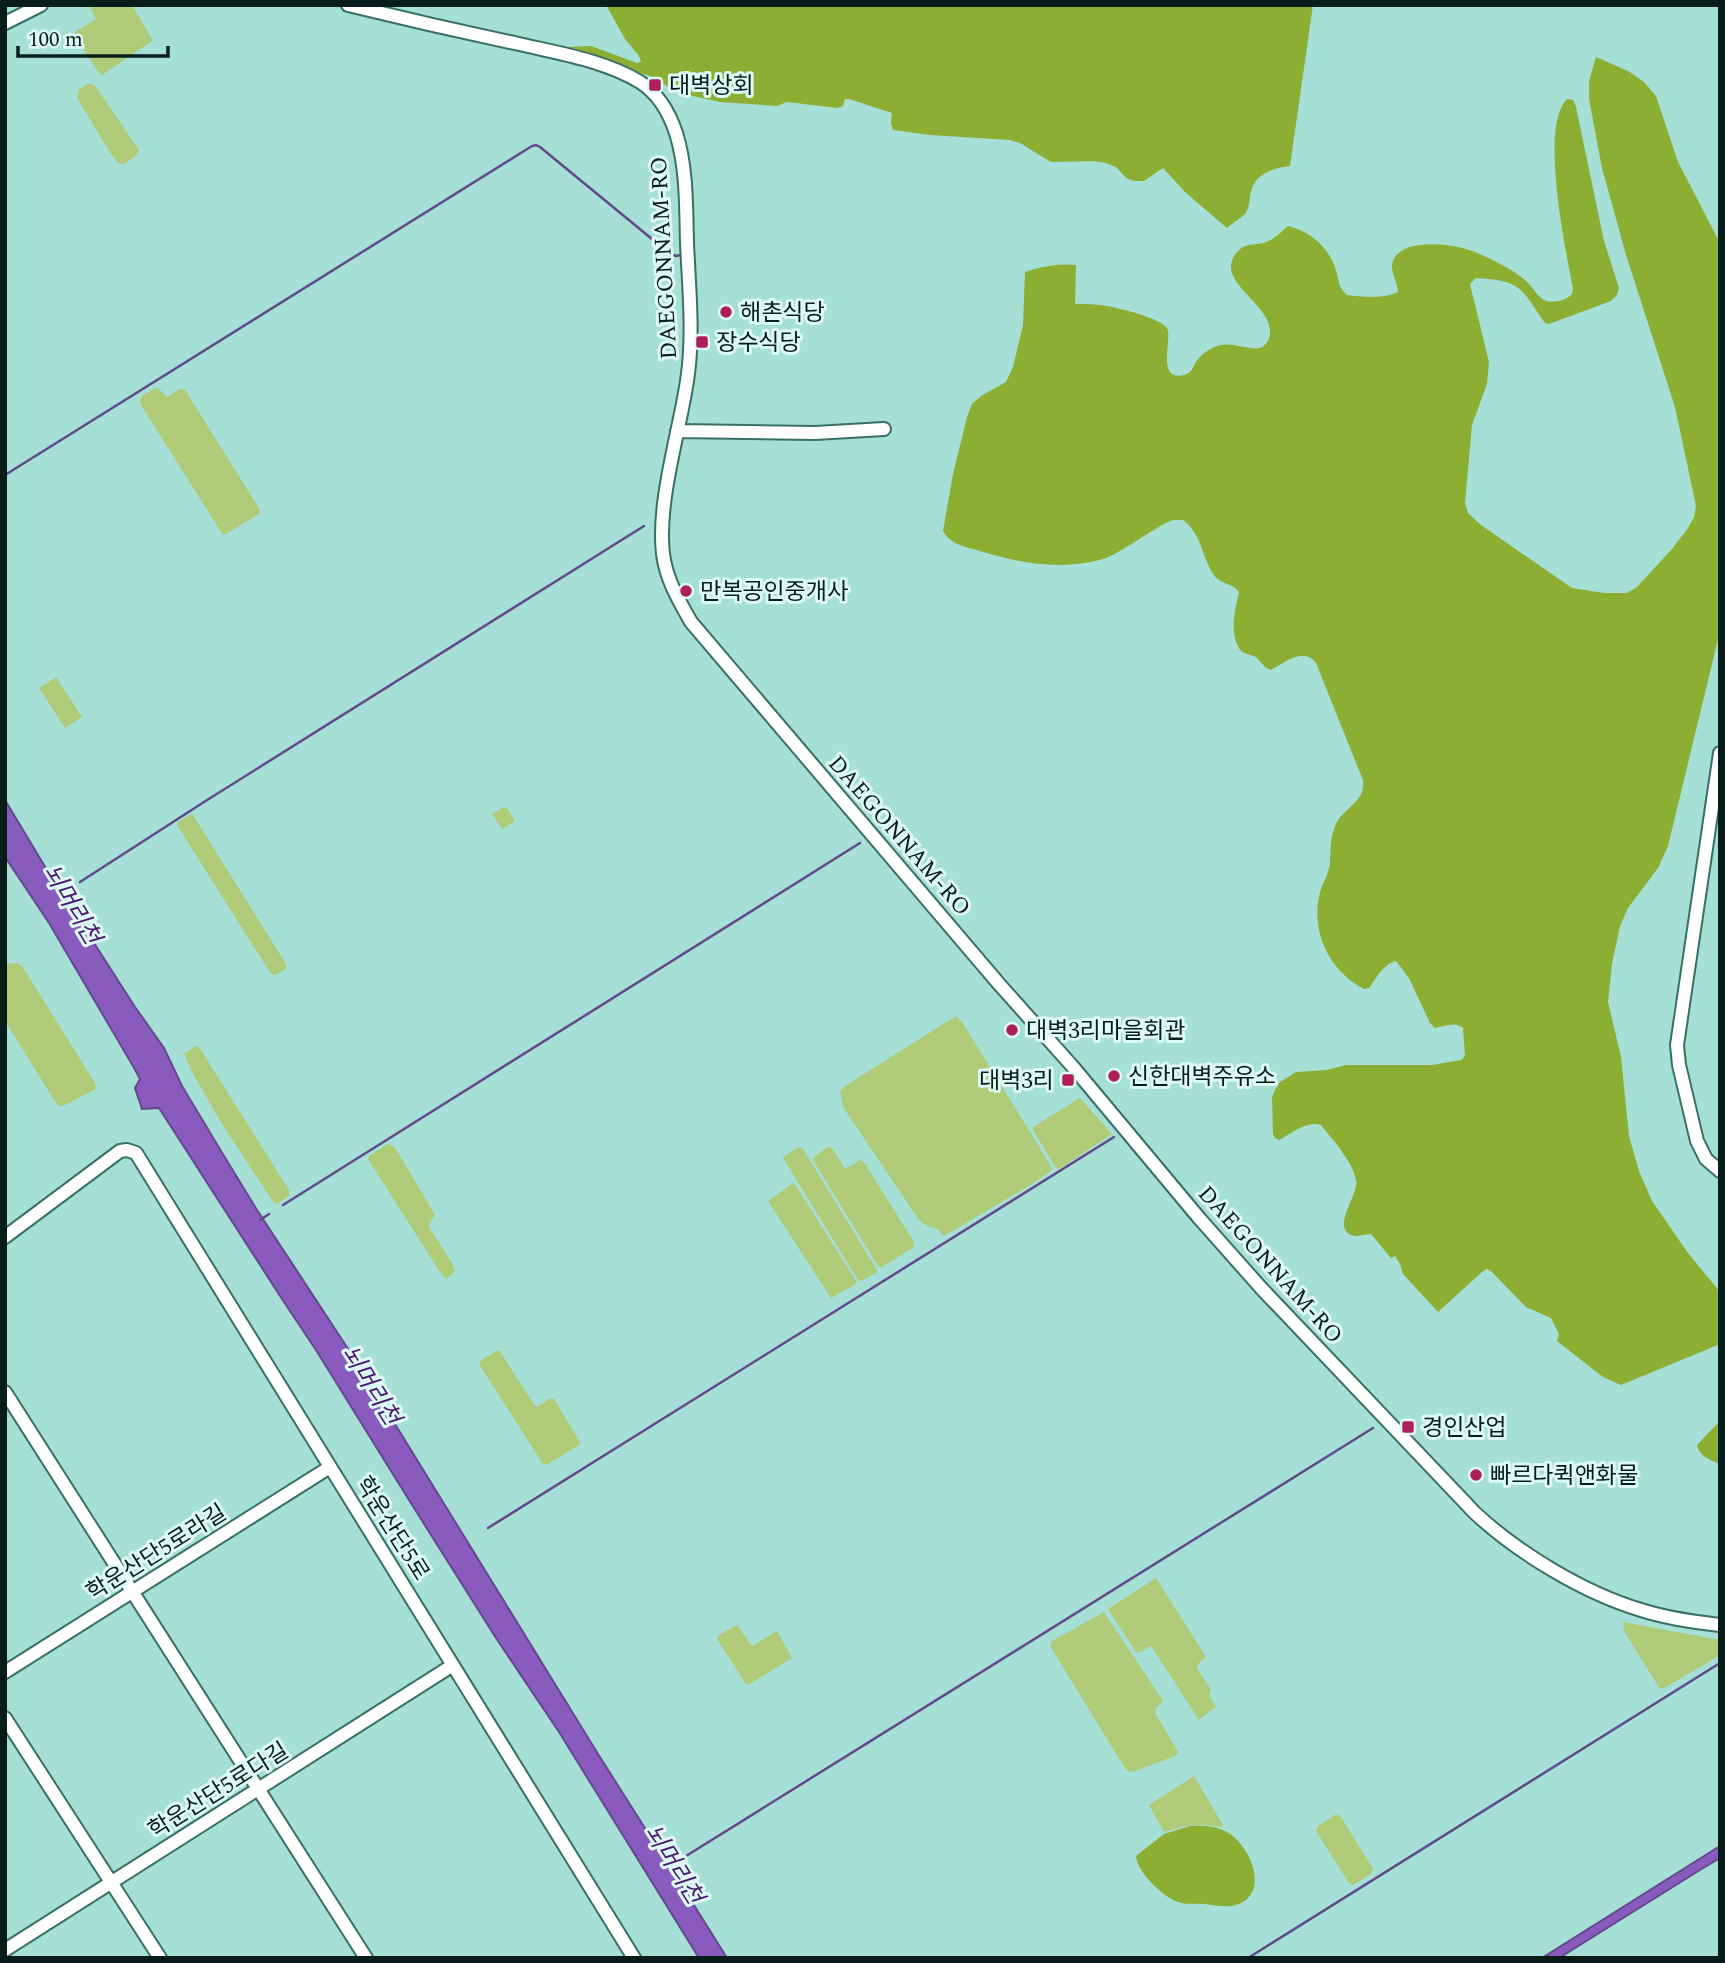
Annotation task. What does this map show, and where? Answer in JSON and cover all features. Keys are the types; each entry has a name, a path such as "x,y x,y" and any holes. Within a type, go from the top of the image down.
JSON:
{"street":[{"path":"5,23 41,5"},
{"name":"DAEGONNAM-RO","path":"348,5 548,51 609,68 628,75 660,99 676,134 685,182 691,351 664,510 662,550 673,590 691,622 1199,1218 1271,1299 1489,1526 1528,1555 1601,1595 1640,1610 1720,1625"},
{"path":"677,431 815,433 884,429"},
{"path":"1720,753 1677,1045 1679,1065 1697,1140 1706,1159 1720,1171"},
{"name":"학운산단5로","path":"5,1237 120,1151 135,1153 634,1958"},
{"path":"5,1392 366,1958"},
{"name":"학운산단5로라길","path":"5,1672 330,1467"},
{"name":"학운산단5로다길","path":"5,1950 453,1665"},
{"path":"5,1718 160,1958"}],"green space":[{"path":"89,5 132,5 152,41 102,75 75,37 75,32 96,19"},
{"path":"606,5 1313,5 1290,166 1261,176 1253,186 1247,212 1227,228 1185,192 1163,168 1144,181 1134,181 1106,163 1051,162 1010,140 893,130 892,113 849,99 845,99 843,106 837,108 787,102 777,106 720,102 684,94 653,77 569,51 569,47 591,46 637,63 641,62"},
{"path":"1596,57 1628,71 1644,82 1656,96 1678,162 1720,243 1720,631 1668,846 1658,868 1628,908 1620,926 1608,1002 1621,1057 1629,1136 1639,1171 1652,1201 1688,1253 1720,1292 1720,1344 1621,1385 1603,1377 1557,1341 1559,1334 1551,1318 1526,1307 1487,1269 1438,1312 1403,1274 1395,1256 1391,1258 1371,1234 1356,1236 1348,1233 1344,1227 1356,1180 1347,1158 1321,1125 1310,1124 1279,1140 1273,1134 1272,1097 1280,1082 1296,1072 1327,1070 1346,1065 1432,1065 1461,1060 1465,1056 1463,1028 1453,1024 1435,1028 1430,1023 1409,978 1396,961 1387,965 1369,988 1364,989 1341,972 1332,961 1320,935 1318,907 1320,892 1330,865 1333,833 1340,818 1361,794 1363,780 1316,663 1311,658 1300,656 1271,670 1256,657 1242,652 1234,631 1239,592 1213,574 1198,538 1183,520 1164,524 1103,559 1072,565 1025,562 995,555 959,545 943,531 953,474 972,404 1006,382 1013,367 1023,325 1025,272 1050,266 1076,265 1075,304 1120,309 1163,324 1168,333 1167,366 1175,375 1189,372 1200,357 1217,346 1225,344 1258,348 1266,343 1270,336 1268,323 1263,312 1237,283 1231,263 1240,249 1269,241 1288,226 1318,241 1333,261 1340,287 1347,295 1380,297 1398,292 1392,268 1398,253 1417,245 1429,244 1464,248 1482,255 1520,276 1544,300 1561,300 1570,296 1573,289 1561,220 1555,161 1555,135 1559,114 1567,99 1573,100 1576,107 1604,241 1619,288 1611,301 1549,324 1545,323 1524,294 1511,284 1476,278 1470,284 1489,362 1487,384 1472,425 1465,503 1468,513 1481,525 1572,588 1627,593 1637,587 1688,528 1696,506 1675,407 1626,255 1602,168 1589,99 1589,81"},
{"path":"88,84 96,87 139,150 137,155 124,164 118,163 111,154 77,98 79,89"},
{"path":"155,388 167,397 180,389 185,390 260,510 259,514 224,535 221,532 141,405 142,396"},
{"path":"56,677 82,717 65,728 39,688"},
{"path":"504,807 515,821 502,829 492,814"},
{"path":"193,815 286,964 286,969 275,975 271,974 177,825"},
{"path":"17,963 22,966 95,1083 94,1090 63,1106 56,1103 5,1021 5,964"},
{"path":"956,1016 1052,1170 944,1236 936,1228 919,1220 843,1107 840,1091"},
{"path":"196,1046 289,1190 289,1196 277,1204 222,1124 192,1072 184,1054"},
{"path":"1080,1098 1112,1134 1059,1169 1033,1127"},
{"path":"388,1144 397,1151 435,1215 429,1227 455,1271 447,1279 368,1159"},
{"path":"799,1147 803,1149 877,1270 862,1281 858,1280 783,1158"},
{"path":"828,1147 832,1148 845,1169 860,1160 864,1162 914,1242 914,1247 882,1267 878,1266 813,1160"},
{"path":"793,1183 856,1281 856,1284 831,1298 768,1201"},
{"path":"499,1350 535,1406 554,1399 580,1442 579,1445 548,1464 543,1464 479,1364 481,1360"},
{"path":"1720,1421 1720,1464 1703,1455 1697,1445"},
{"path":"1156,1578 1206,1657 1197,1668 1211,1690 1209,1696 1216,1707 1199,1720 1151,1646 1136,1652 1108,1609"},
{"path":"1104,1612 1163,1701 1155,1713 1178,1752 1175,1756 1133,1772 1127,1771 1050,1646 1052,1641"},
{"path":"1623,1622 1720,1640 1720,1655 1660,1689 1624,1631"},
{"path":"737,1625 752,1646 777,1631 792,1658 746,1684 717,1639 719,1635"},
{"path":"1194,1776 1223,1825 1192,1825 1164,1832 1149,1805"},
{"path":"1335,1815 1341,1817 1373,1869 1371,1874 1353,1885 1349,1883 1316,1831 1318,1826"},
{"path":"1190,1826 1207,1826 1228,1832 1245,1850 1253,1866 1254,1875 1254,1884 1248,1898 1228,1906 1181,1903 1165,1895 1146,1876 1136,1856 1164,1834"}],"shaded area":[{"path":"5,800 135,1007 164,1048 182,1086 257,1210 358,1364 598,1754 667,1863 672,1862 675,1866 672,1870 727,1958 699,1958 559,1732 496,1638 316,1350 159,1108 142,1109 135,1088 140,1079 133,1066 49,923 5,857"},
{"path":"1720,1846 1720,1858 1559,1958 1542,1958"}],"waterway":[{"path":"5,475 532,146 540,147 669,253 681,255"},
{"name":"뇌머리천","path":"80,882 644,526"},
{"path":"283,1205 860,843"},
{"name":"뇌머리천","path":"59,895 68,889"},
{"path":"488,1528 1114,1137"},
{"path":"260,1220 269,1214"},
{"name":"뇌머리천","path":"686,1856 1373,1428"},
{"path":"1248,1958 1720,1663"}],"place":[{"name":"대벽상회","path":"655,85"},
{"name":"해촌식당","path":"726,312"},
{"name":"장수식당","path":"702,342"},
{"name":"만복공인중개사","path":"686,591"},
{"name":"대벽3리마을회관","path":"1012,1030"},
{"name":"신한대벽주유소","path":"1114,1076"},
{"name":"대벽3리","path":"1068,1080"},
{"name":"경인산업","path":"1408,1427"},
{"name":"빠르다퀵앤화물","path":"1476,1475"}]}
